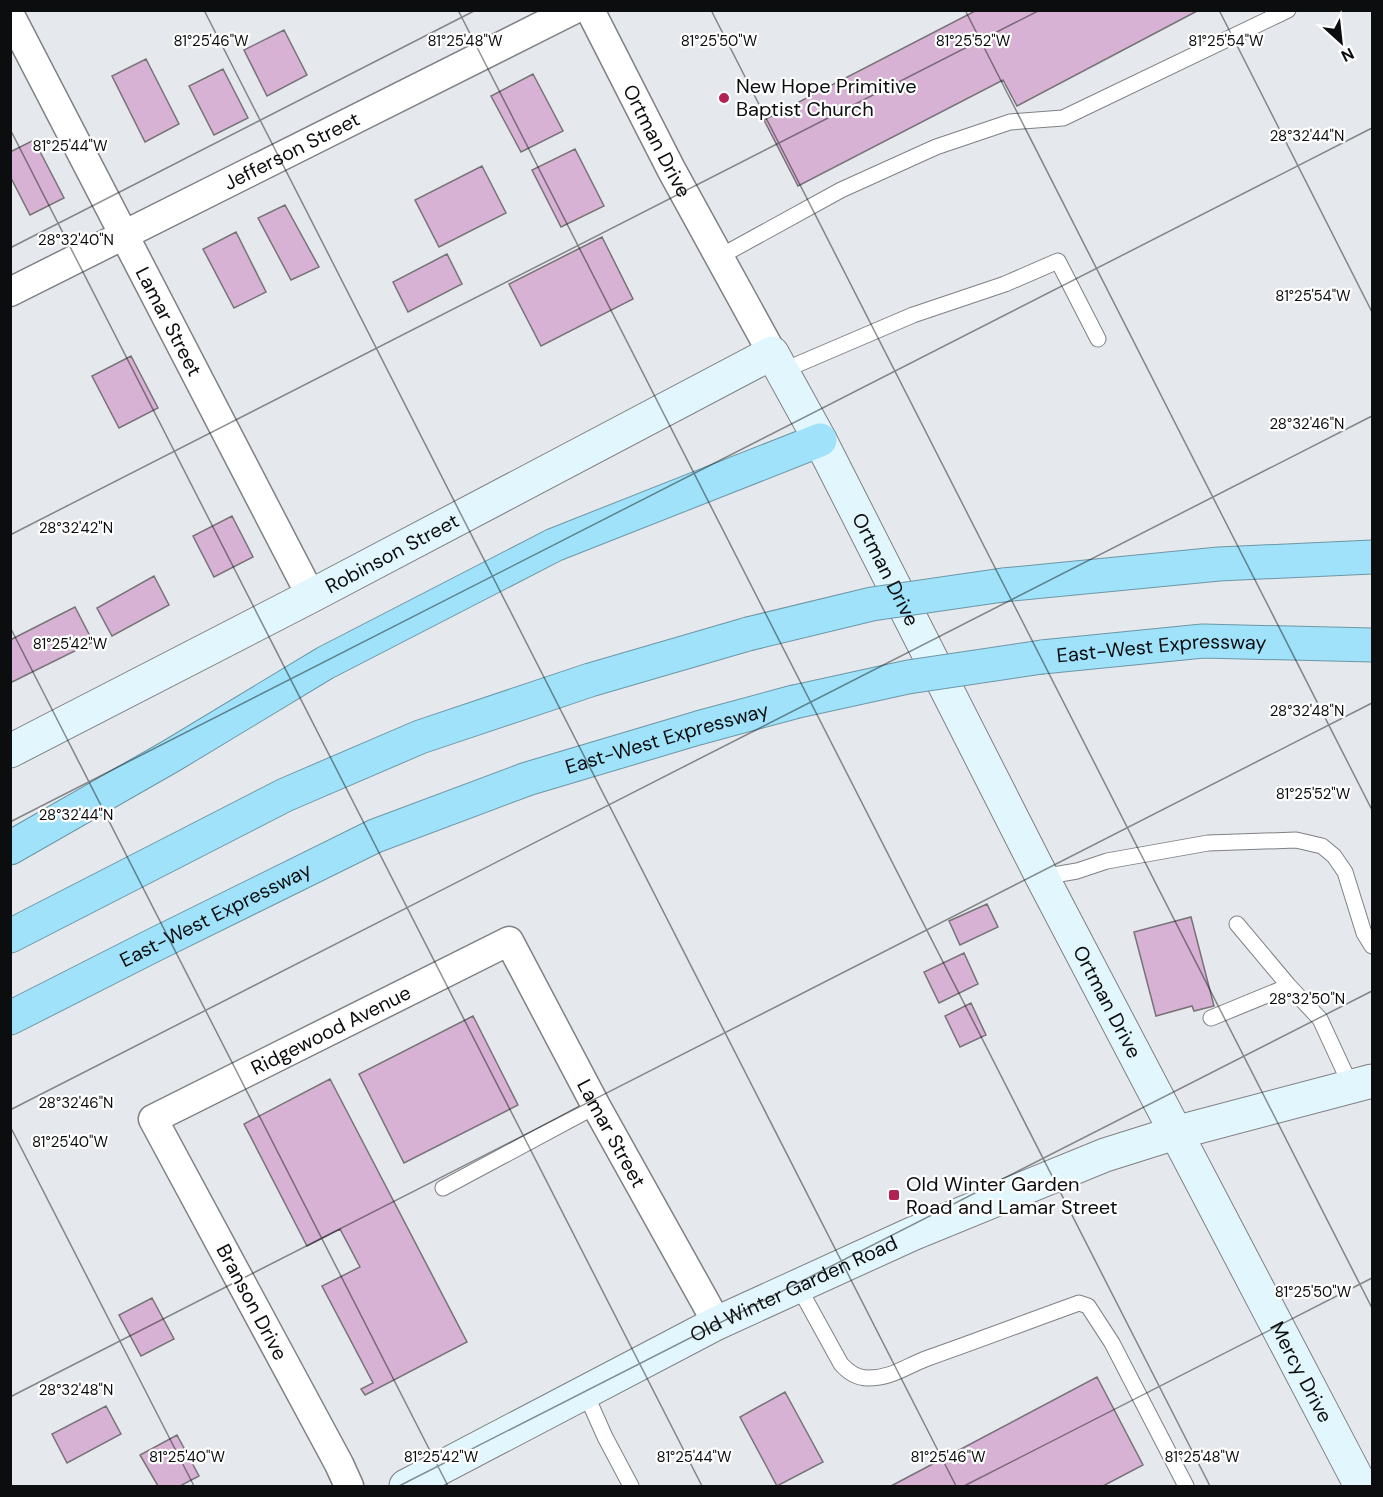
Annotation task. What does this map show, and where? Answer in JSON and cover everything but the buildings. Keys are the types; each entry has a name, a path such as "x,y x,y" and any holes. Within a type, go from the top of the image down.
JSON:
{"highway":[{"path":"10,848 171,756 325,663 554,545 820,440"},
{"path":"10,936 285,795 420,737 590,680 748,634 872,604 1002,585 1219,564 1372,557"},
{"name":"East-West Expressway","path":"10,1018 375,836 527,779 698,728 794,702 908,677 1042,657 1203,641 1372,645"}],"main road":[{"name":"Robinson Street","path":"10,750 777,362"},
{"name":"Ortman Drive","path":"777,362 820,440 1042,878 1175,1133"},
{"name":"Old Winter Garden Road","path":"406,1486 717,1323 912,1234 1094,1159 1175,1133 1362,1084"},
{"name":"Mercy Drive","path":"1175,1133 1361,1486"}],"street":[{"name":"Jefferson Street","path":"10,292 573,10"},
{"name":"Ortman Drive","path":"590,10 671,169 777,362"},
{"name":"Lamar Street","path":"10,15 311,596"},
{"name":"Lamar Street","path":"509,941 596,1106 717,1323"},
{"name":"Ridgewood Avenue","path":"153,1119 509,941"},
{"name":"Branson Drive","path":"153,1119 349,1486"}],"lane":[{"path":"719,257 841,190 936,147 1010,122 1063,117 1288,10"},
{"path":"777,362 1005,284 1058,261 1098,339"},
{"path":"1042,878 1077,871 1107,861 1208,843 1296,840 1322,846 1334,856 1345,872 1364,933 1372,946"},
{"path":"1237,924 1320,1019 1362,1084"},
{"path":"1211,1018 1289,986"},
{"path":"443,1188 596,1106"},
{"path":"798,1286 846,1371 858,1377 868,1378 892,1375 923,1360 1079,1303 1088,1306 1113,1343 1186,1486"},
{"path":"585,1392 605,1437 631,1486"}],"place":[{"name":"New Hope Primitive Baptist Church","path":"724,98"},
{"name":"Old Winter Garden Road and Lamar Street","path":"894,1195"}]}
